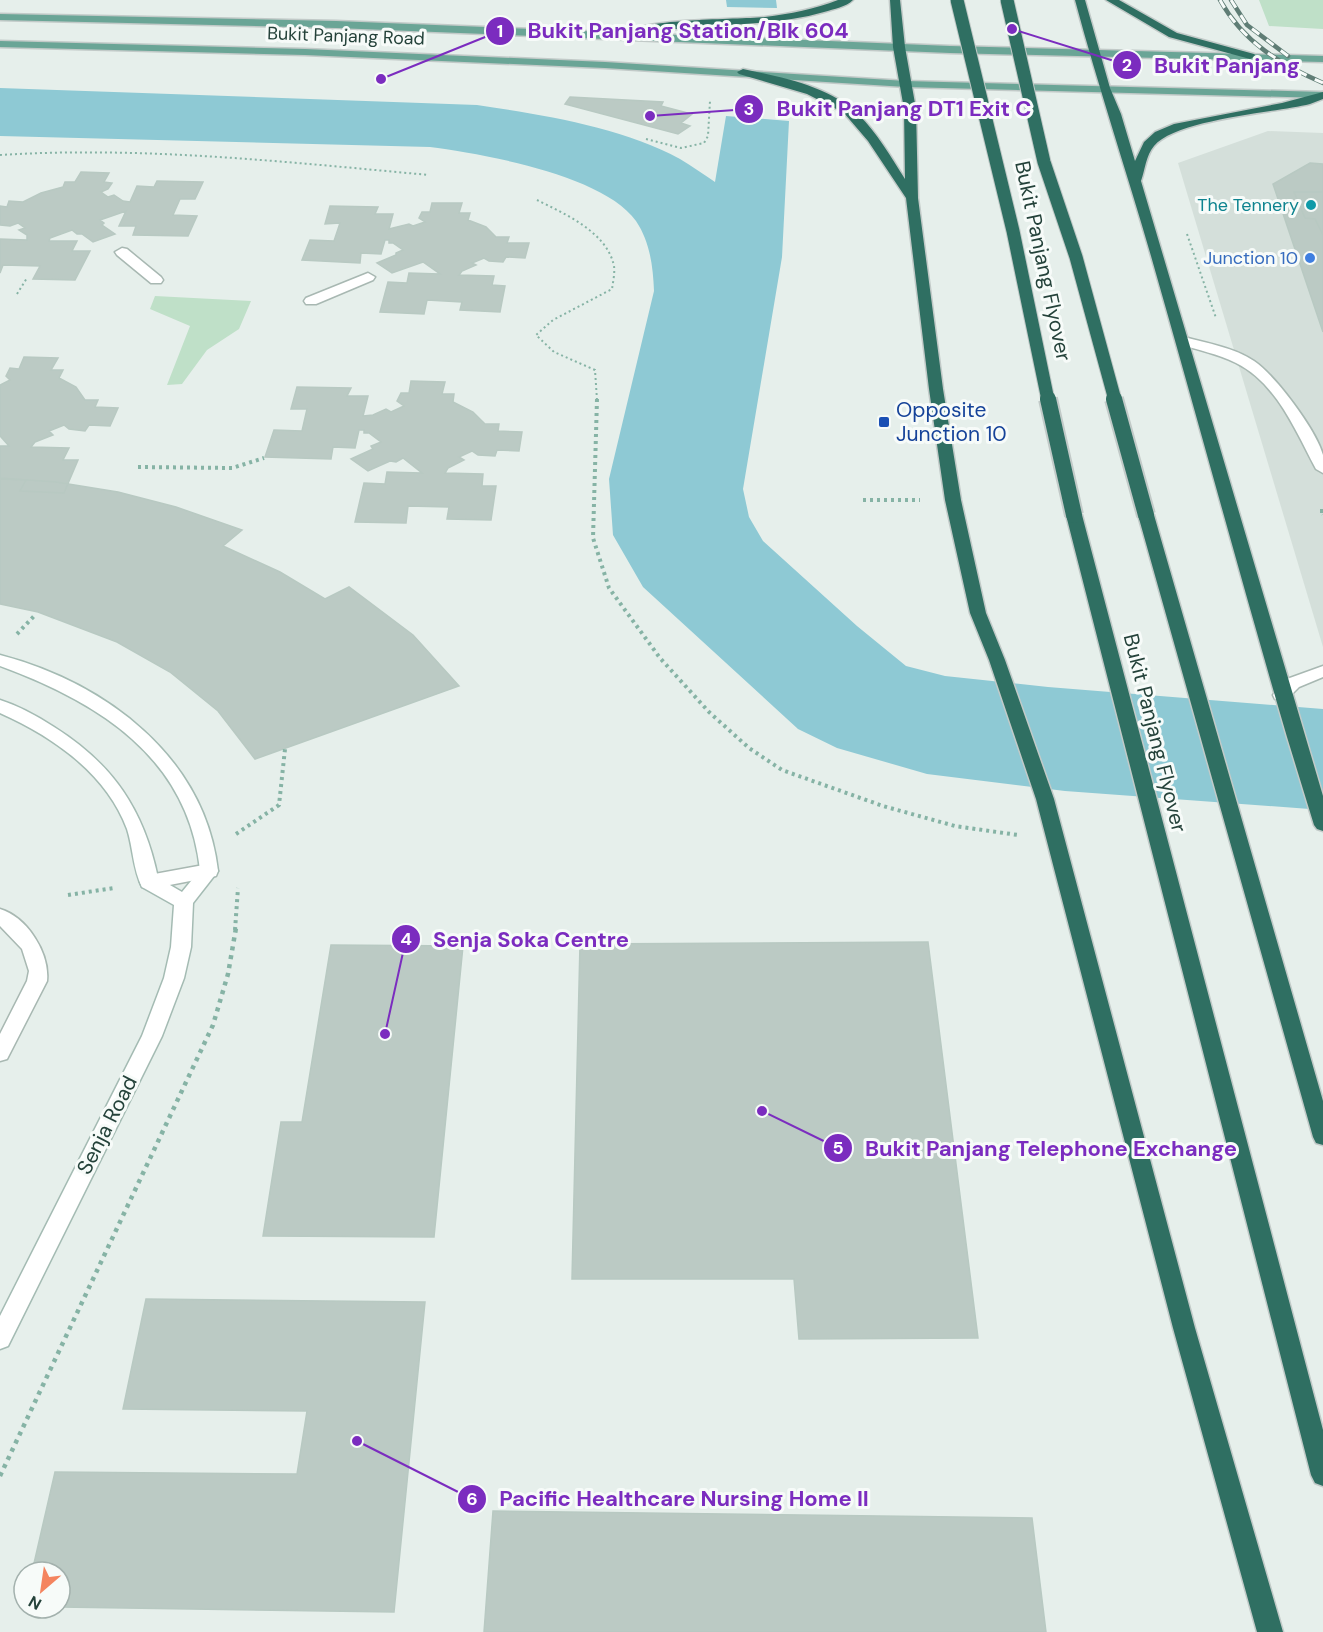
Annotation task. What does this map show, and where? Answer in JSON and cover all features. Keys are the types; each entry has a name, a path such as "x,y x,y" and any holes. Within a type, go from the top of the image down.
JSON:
{"highway":[{"path":"633,33 650,28 725,24 794,16 827,9 848,0"},
{"path":"895,0 898,47 910,109 912,198 953,500 978,613 998,660 1045,799 1184,1328 1270,1632"},
{"name":"Bukit Panjang Flyover","path":"957,0 1013,231 1035,343 1074,514 1323,1474"},
{"name":"Bukit Panjang Flyover","path":"1007,0 1044,162 1076,257 1146,515 1323,1137"},
{"path":"1080,0 1104,88 1115,114 1136,180 1184,341 1282,698 1323,825"},
{"path":"1111,0 1173,35 1250,56"},
{"path":"743,72 781,81 821,97 849,112 912,198"},
{"path":"1136,180 1148,145 1160,134 1184,125 1246,114 1323,95"}],"main road":[{"name":"Bukit Panjang Road","path":"0,17 259,21 633,33 898,47 1323,59"},
{"name":"Bukit Panjang Road","path":"0,44 304,52 743,72 906,84 1323,95"}],"street":[{"path":"122,252 156,280"},
{"path":"311,301 368,278"},
{"path":"1184,341 1230,355 1263,374 1288,407 1323,469"},
{"path":"0,660 30,670 75,691 120,718 155,751 177,777 197,815 209,872"},
{"path":"1282,698 1293,683 1323,671"},
{"path":"0,706 32,721 57,738 86,759 109,782 132,821 142,848 149,882 184,903 209,872"},
{"path":"149,882 209,872"},
{"name":"Senja Road","path":"0,1338 152,1036 174,978 181,947 184,903"},
{"path":"0,916 16,928 28,943 40,971 0,1053"}],"path":[{"path":"646,139 681,148 704,143 708,136 709,101 718,101"},
{"path":"0,155 64,152 270,160 429,176"},
{"path":"537,200 578,221 600,242 614,267 612,289 603,297 558,316 543,326 536,335 541,343 557,353 596,370 593,538 609,588 660,658 709,712 749,748 782,770 893,809 955,826 1025,837"},
{"path":"1184,223 1230,355"},
{"path":"17,294 27,278"},
{"path":"138,467 232,468 264,458"},
{"path":"863,500 953,500"},
{"path":"18,632 35,615"},
{"path":"230,838 279,805 285,749"},
{"path":"68,895 107,889"}],"shaded area":[{"path":"1268,131 1323,133 1323,647 1178,163"}],"green space":[{"path":"1259,0 1323,0 1323,29 1269,26"},
{"path":"155,296 251,301 239,329 207,350 182,384 167,385 190,326 150,309"}],"water":[{"path":"726,0 776,0 777,8 727,7"},
{"path":"0,88 477,105 555,118 633,138 680,159 715,182 726,116 789,121 782,257 743,489 749,517 763,541 857,626 906,666 945,676 1048,687 1323,709 1323,810 1065,791 927,774 837,748 798,729 643,587 613,535 609,479 654,291 650,254 641,229 620,205 598,191 541,169 480,155 430,147 0,136"}],"building":[{"path":"570,97 663,102 661,106 692,114 681,123 690,126 678,134 565,104"},
{"name":"Junction 10","path":"1310,163 1323,164 1323,332 1273,184"},
{"path":"81,172 109,173 104,182 112,183 108,189 101,192 108,197 114,195 123,201 130,202 137,186 154,187 157,181 203,182 195,199 180,199 173,215 197,216 188,236 133,235 136,226 119,226 126,211 100,220 104,223 102,225 115,234 93,242 72,230 50,238 49,241 77,241 72,251 90,251 75,280 33,279 40,266 3,265 0,273 0,239 27,240 27,235 19,230 25,228 18,223 10,226 0,225 0,206 7,207 9,201 23,202 41,193 63,187 65,182 75,182"},
{"name":"The Tennery","path":"1294,192 1323,192 1323,235 1315,219 1305,218"},
{"path":"432,203 462,203 459,213 470,213 468,220 486,227 496,237 509,237 507,243 529,243 525,258 506,257 503,262 489,261 484,258 472,263 476,265 462,271 459,275 494,276 492,285 505,286 500,312 460,310 462,302 427,300 424,314 380,312 388,282 407,283 409,273 440,274 423,262 392,273 377,263 403,250 389,243 389,240 385,240 381,254 361,253 360,263 302,260 310,240 334,241 340,223 325,224 330,206 378,207 375,214 393,214 389,229 425,222 419,218 422,212 430,212"},
{"path":"24,357 58,358 51,370 63,370 59,378 76,387 85,400 98,400 95,407 118,408 110,426 89,425 85,431 69,429 64,425 49,431 53,435 35,442 31,447 69,448 63,460 78,460 64,493 20,491 26,480 0,479 0,446 9,446 0,436 0,385 10,380 6,376 10,368 19,369"},
{"path":"411,381 445,382 442,394 454,394 453,402 473,412 485,424 499,424 498,431 522,432 519,451 497,450 495,456 478,455 472,451 459,457 464,460 448,468 445,473 483,474 482,486 496,486 491,520 447,519 449,507 408,506 406,523 355,522 364,483 385,484 387,472 422,473 403,458 368,471 351,459 373,449 371,446 381,442 369,433 364,433 364,430 359,430 355,448 333,447 331,459 265,457 274,430 302,431 307,409 291,409 297,387 351,388 347,396 368,396 363,416 373,415 386,409 391,412 404,406 397,401 401,393 409,393"},
{"path":"0,478 56,482 118,492 176,507 242,530 223,546 280,572 325,599 349,587 413,635 459,686 255,759 218,711 170,672 117,642 38,612 0,604"},
{"path":"928,942 978,1338 799,1339 794,1279 572,1279 580,944"},
{"path":"331,945 463,946 434,1237 263,1236 281,1122 302,1122"},
{"path":"146,1299 425,1302 394,1612 72,1607 72,1560 35,1560 55,1472 297,1474 307,1411 123,1409"},
{"path":"493,1511 1032,1518 1046,1632 484,1632"}],"railway":[{"path":"1220,0 1229,15 1251,40 1292,68 1323,83"},
{"path":"1231,0 1247,25 1288,56"}],"place":[{"name":"Bukit Panjang","path":"1012,29"},
{"name":"Bukit Panjang Station/Blk 604","path":"381,79"},
{"name":"Bukit Panjang DT1 Exit C","path":"650,116"},
{"name":"The Tennery","path":"1311,205"},
{"name":"Junction 10","path":"1310,258"},
{"name":"Opposite Junction 10","path":"884,422"},
{"name":"Senja Soka Centre","path":"385,1034"},
{"name":"Bukit Panjang Telephone Exchange","path":"762,1111"},
{"name":"Pacific Healthcare Nursing Home II","path":"357,1441"}]}
